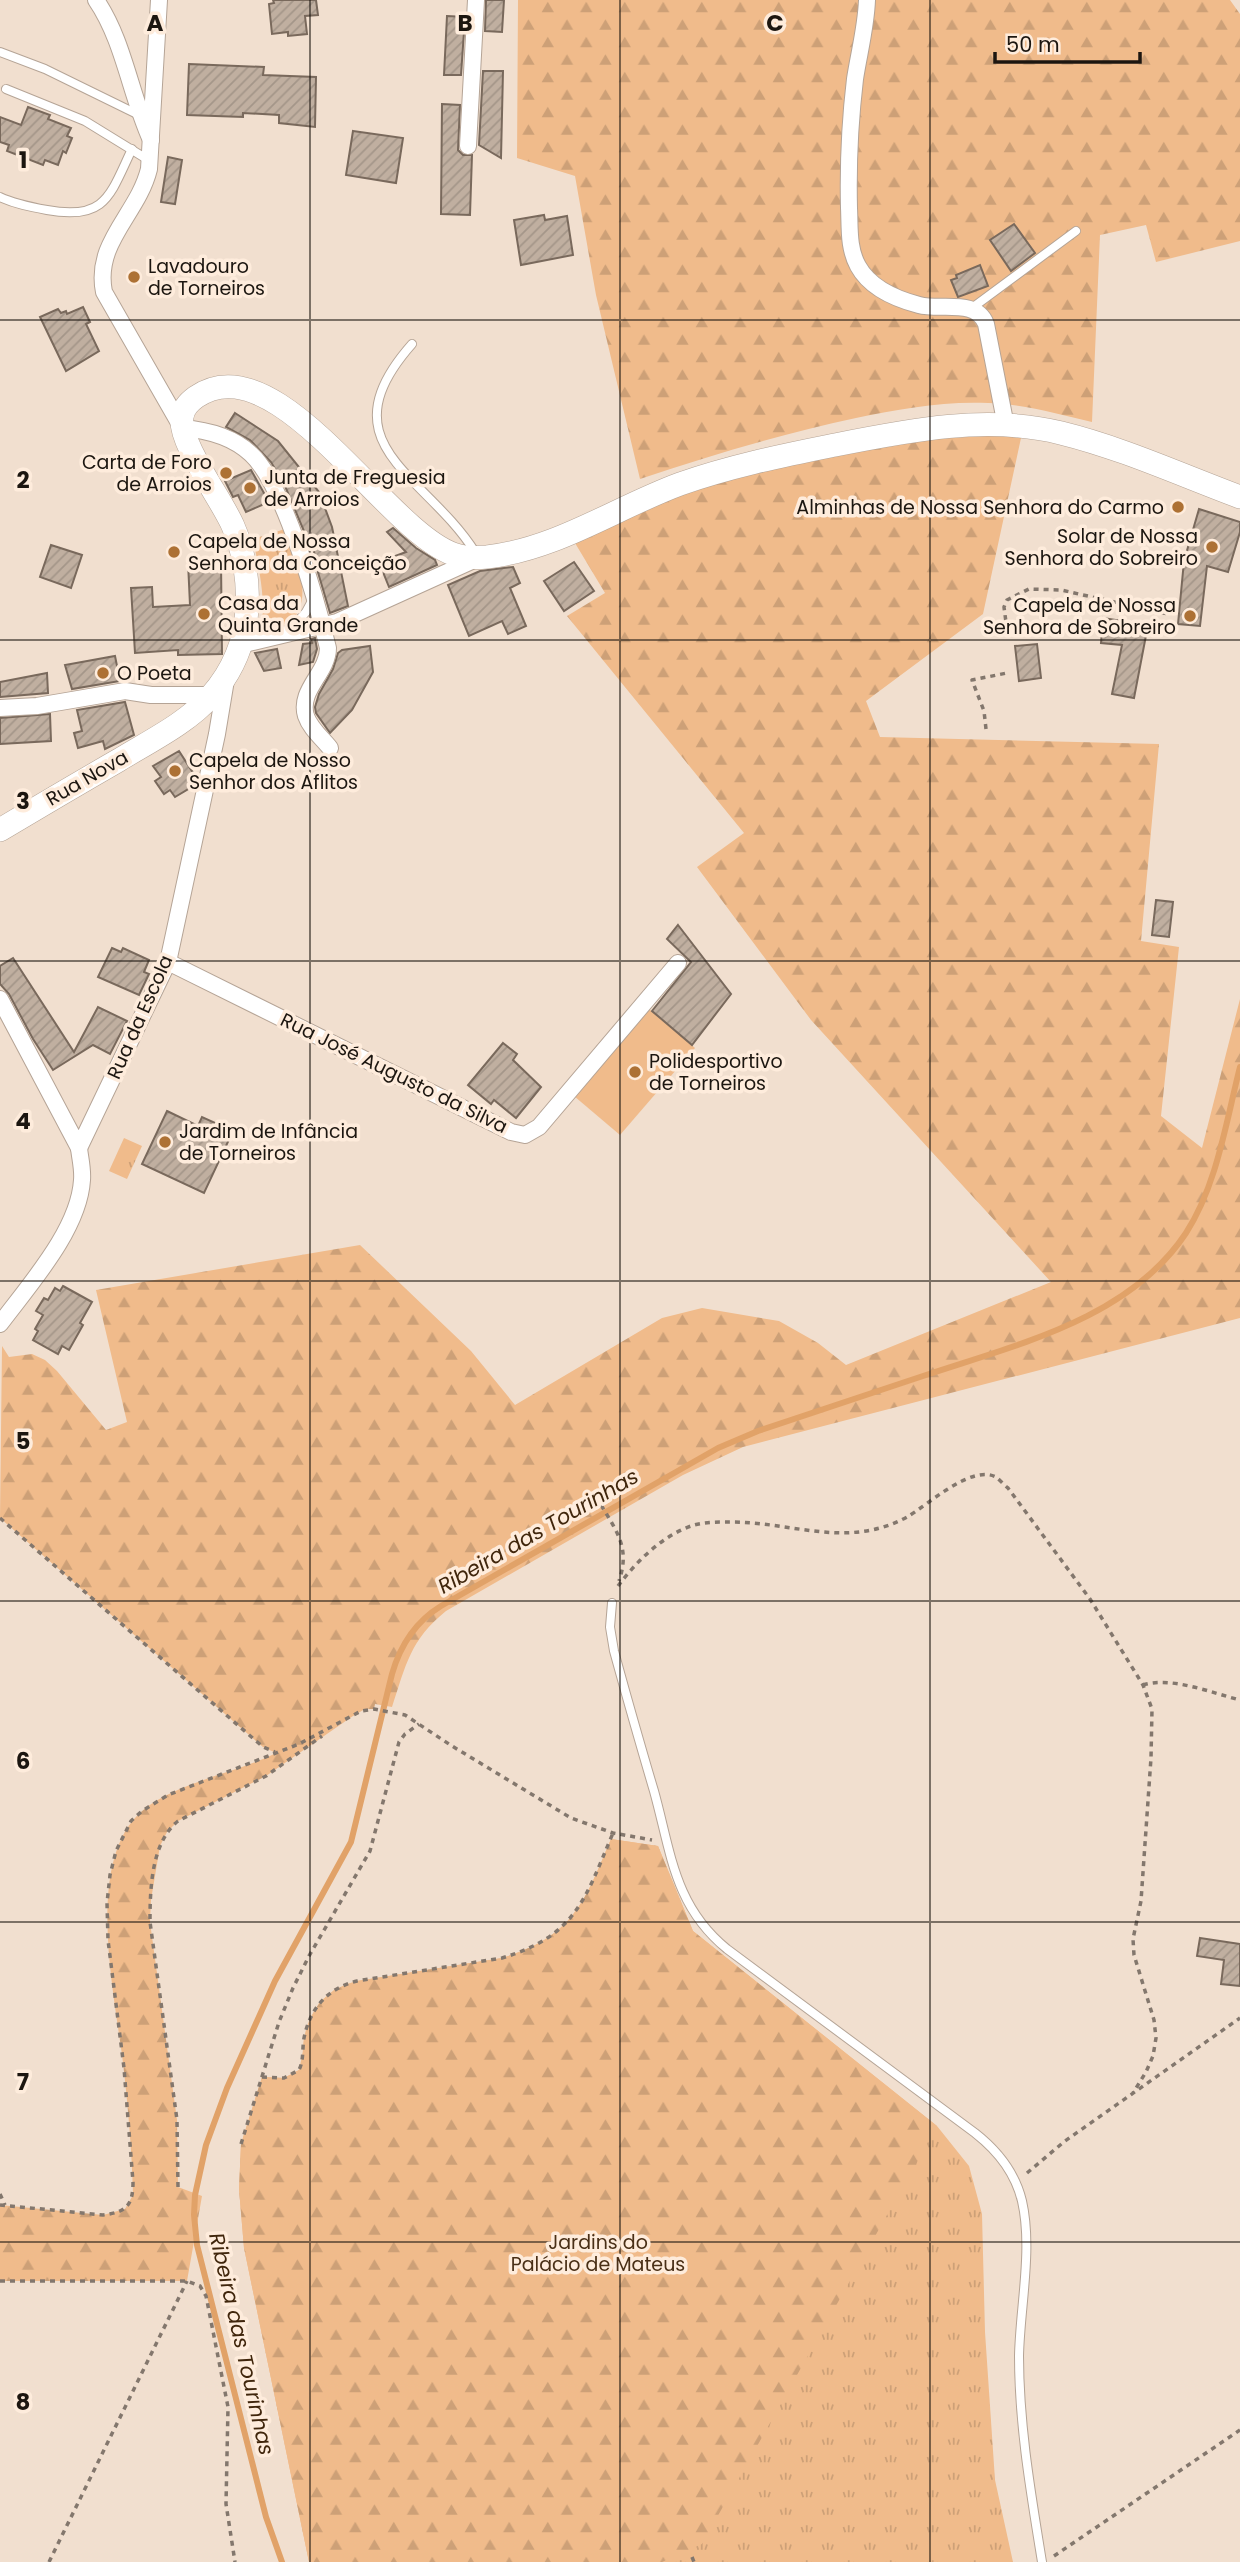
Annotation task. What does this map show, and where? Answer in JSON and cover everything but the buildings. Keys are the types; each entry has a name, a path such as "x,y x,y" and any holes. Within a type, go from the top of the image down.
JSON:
{"street":[{"path":"159,0 150,161 142,191 109,243 102,267 102,279 104,292 115,314 182,428"},
{"path":"468,146 476,0"},
{"path":"867,0 854,94 849,189 852,248 858,266 871,282 885,292 904,301 931,307 971,308 981,314 986,324 1006,426"},
{"path":"100,3 116,37 152,142"},
{"path":"154,380 171,395 189,403"},
{"path":"182,428 182,413 189,403 202,394 224,386 261,394 287,410 321,438 382,499 429,540 451,554 478,558 509,554 546,544 660,492 698,478 784,455 915,431 967,426 1006,426 1059,432 1240,497"},
{"path":"182,428 209,432 229,439 246,450 260,463 281,503 314,596 328,648 327,663 308,693 305,706 307,719 330,748"},
{"name":"Rua Nova","path":"0,830 184,719 212,695 227,675 240,645 247,607 244,569 234,528 182,428"},
{"path":"240,645 322,627 478,558"},
{"name":"Rua da Escola","path":"79,1148 169,962 227,675"},
{"path":"0,708 37,706 125,691 151,695 212,695"},
{"name":"Rua José Augusto da Silva","path":"169,962 506,1129 525,1135 536,1130 678,963"},
{"path":"0,999 79,1148 82,1181 79,1198 69,1222 49,1256 0,1324"}],"lane":[{"path":"0,52 53,73 141,116"},
{"path":"6,89 85,121 150,161"},
{"path":"0,197 22,205 64,213 89,211 99,206 109,195 131,149"},
{"path":"971,308 1076,231"},
{"path":"412,344 389,372 382,386 375,417 378,433 402,470 450,519 478,558"},
{"path":"285,635 306,612 314,596"},
{"path":"612,1603 611,1639 665,1841 688,1901 710,1934 975,2133 1003,2159 1019,2190 1026,2232 1019,2357 1022,2419 1047,2560"}],"path":[{"path":"1007,630 1004,614 1007,600 1029,589 1061,590 1168,614"},
{"path":"986,729 984,711 972,680 1007,673"},
{"path":"618,1586 646,1555 662,1542 692,1525 734,1522 809,1532 858,1532 901,1520 967,1477 983,1474 996,1477 1008,1488 1090,1599 1143,1685 1152,1709 1141,1900 1133,1939 1134,1955 1154,2020 1156,2038 1153,2056 1133,2093"},
{"path":"601,1506 624,1552 624,1564 612,1603"},
{"path":"0,1518 263,1747 277,1753"},
{"path":"1143,1685 1168,1682 1240,1700"},
{"path":"178,2187 177,2120 150,1930 151,1900 160,1846 167,1832 178,1821 266,1776 365,1709 379,1709 405,1715 571,1818 613,1833 665,1841"},
{"path":"241,2144 279,2022 299,1977 370,1851 399,1742 419,1724"},
{"path":"0,2194 3,2205 103,2215 117,2213 130,2203 133,2195 124,2068 108,1940 110,1875 116,1851 131,1821 168,1795 277,1753 335,1727"},
{"path":"262,2077 284,2078 299,2070 310,2020 319,2003 334,1990 358,1981 502,1958 524,1951 546,1939 564,1926 578,1910 613,1833"},
{"path":"1019,2190 1025,2175 1034,2165 1240,2018"},
{"path":"0,2281 187,2281 200,2286 206,2296 228,2407 226,2504 235,2562"},
{"path":"48,2562 187,2281"},
{"path":"1047,2560 1240,2430"},
{"path":"1057,2554 1058,2562"}],"green space":[{"path":"518,0 1230,0 1240,14 1240,241 1156,262 1146,225 1100,235 1092,422 1014,405 954,403 921,406 801,431 640,479 596,295 575,176 517,158"},
{"path":"1000,435 1021,438 983,614 866,701 880,737 1159,744 1141,941 1179,947 1161,1116 1202,1148 1240,999 1240,1318 743,1447 683,1475 446,1611 424,1632 417,1643 392,1707 375,1704 374,1709 365,1709 353,1716 266,1776 178,1821 167,1832 160,1846 150,1922 177,2120 178,2187 202,2196 187,2281 0,2281 0,2205 103,2215 125,2209 133,2195 127,2096 110,1967 108,1931 108,1896 113,1863 124,1834 141,1812 170,1793 276,1753 263,1747 0,1518 2,1346 9,1357 32,1354 45,1360 106,1430 127,1422 96,1290 360,1245 471,1351 515,1405 662,1318 702,1308 779,1321 818,1343 846,1365 1051,1282 811,1020 697,867 744,833 567,616 605,593 575,543 695,488 811,460 933,439"},
{"path":"285,529 298,564 301,603 297,614 288,624 257,636 263,615 263,602 253,539"},
{"name":"Polidesportivo de Torneiros","path":"649,1009 695,1048 620,1135 574,1096"},
{"path":"124,1138 142,1146 127,1179 109,1171"},
{"name":"Jardins do Palácio de Mateus","path":"611,1839 658,1846 693,1931 937,2126 969,2166 982,2214 985,2332 995,2480 1013,2562 309,2562 244,2248 239,2189 241,2144 262,2077 284,2078 299,2070 310,2020 319,2003 334,1990 357,1981 502,1958 546,1939 561,1928 584,1899"},
{"name":"Jardins do Palácio de Mateus","path":"611,1839 658,1846 693,1931 937,2126 702,2544 662,2562 309,2562 244,2248 239,2189 241,2144 262,2077 284,2078 299,2070 304,2038 311,2017 329,1994 347,1984 502,1958 546,1939 561,1928 584,1899"}],"waterway":[{"name":"Ribeira das Tourinhas","path":"282,2562 266,2517 197,2245 195,2195 206,2145 227,2088 275,1981 351,1842 392,1674 399,1654 410,1636 424,1619 441,1606 718,1448 758,1431 1035,1339 1104,1307 1135,1287 1163,1262 1197,1214 1213,1174 1240,1067"}],"place":[{"name":"Lavadouro de Torneiros","path":"134,277"},
{"name":"Carta de Foro de Arroios","path":"226,473"},
{"name":"Junta de Freguesia de Arroios","path":"250,488"},
{"name":"Alminhas de Nossa Senhora do Carmo","path":"1178,507"},
{"name":"Solar de Nossa Senhora do Sobreiro","path":"1212,547"},
{"name":"Capela de Nossa Senhora da Conceição","path":"174,552"},
{"name":"Casa da Quinta Grande","path":"204,614"},
{"name":"Capela de Nossa Senhora de Sobreiro","path":"1190,616"},
{"name":"O Poeta","path":"103,673"},
{"name":"Capela de Nosso Senhor dos Aflitos","path":"175,771"},
{"name":"Polidesportivo de Torneiros","path":"635,1072"},
{"name":"Jardim de Infância de Torneiros","path":"165,1142"}]}
